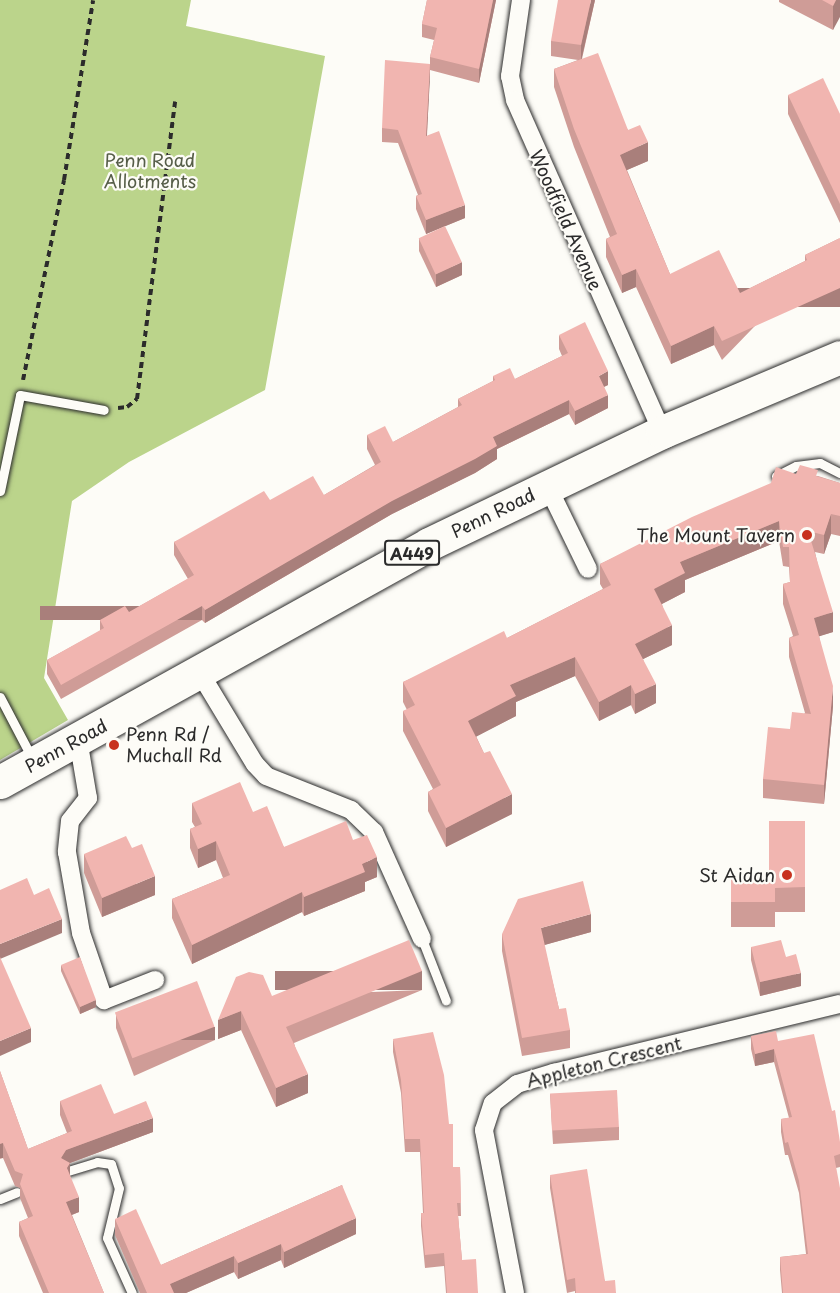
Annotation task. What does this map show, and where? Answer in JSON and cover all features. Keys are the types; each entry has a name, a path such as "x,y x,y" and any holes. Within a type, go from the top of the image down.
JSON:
{"highway":[{"name":"Penn Road","path":"0,782 429,544 662,432 840,357"}],"street":[{"name":"Woodfield Avenue","path":"521,0 510,76 515,100 662,432"},
{"path":"548,487 588,569"},
{"path":"200,673 255,764 266,776 351,810 374,832 422,939"},
{"path":"78,739 88,798 70,821 67,852 81,933 104,1000 155,980"},
{"name":"Appleton Crescent","path":"515,1293 484,1130 493,1103 518,1084 554,1073 840,1004"}],"lane":[{"path":"0,491 20,395 104,410"},
{"path":"776,476 796,466 820,463 840,473"},
{"path":"0,697 35,763"},
{"path":"422,939 447,1001"},
{"path":"68,1171 97,1162 111,1164 119,1188 107,1238 132,1293"},
{"path":"0,1199 17,1191"}],"path":[{"path":"20,395 64,180 93,0"},
{"path":"104,410 127,407 137,399 175,101"}],"green space":[{"name":"Penn Road Allotments","path":"0,0 191,0 186,26 325,56 265,390 129,462 72,501 44,678 68,720 0,760"}],"building":[{"path":"427,0 493,0 479,69 430,57 437,28 422,24"},
{"path":"558,0 591,0 581,45 551,41"},
{"path":"822,0 836,0 833,6"},
{"path":"598,53 628,130 640,125 648,142 620,155 670,274 719,250 740,293 807,260 805,255 840,238 840,288 722,341 714,326 671,346 636,269 622,275 606,239 617,234 574,129 554,69"},
{"path":"385,60 430,64 426,136 439,131 465,205 426,220 416,196 422,194 398,130 382,128"},
{"path":"823,78 840,114 840,204 788,95"},
{"path":"445,226 462,262 436,275 419,238"},
{"path":"585,322 608,371 599,376 608,395 575,411 569,400 493,437 497,446 475,459 392,501 205,610 202,606 61,685 47,660 104,628 100,620 125,606 129,612 194,575 174,542 264,491 270,500 313,476 324,495 381,462 367,435 385,426 393,442 462,405 458,399 495,380 493,376 510,368 515,379 568,353 559,335"},
{"path":"800,465 818,470 816,476 840,483 840,516 831,514 824,535 808,531 833,612 814,618 833,686 824,785 763,779 768,727 790,729 792,712 811,714 789,638 799,635 783,584 790,582 789,547 783,547 779,521 680,562 685,573 654,589 672,625 635,644 656,684 635,694 631,685 599,702 575,657 510,685 516,696 468,721 484,753 490,751 512,794 446,828 428,792 441,785 403,711 415,705 403,682 504,631 507,638 611,585 600,564 692,517 771,483 776,467 796,474"},
{"path":"240,782 253,812 267,806 284,847 346,821 353,840 367,835 377,857 362,864 365,872 304,897 302,892 192,945 172,899 230,875 216,841 198,849 190,829 202,824 192,803"},
{"path":"769,821 805,821 805,887 775,888 775,902 731,902 731,879 769,879"},
{"path":"126,836 132,848 142,844 155,876 102,898 84,854"},
{"path":"27,878 34,895 49,888 62,919 0,944 0,890"},
{"path":"583,881 591,914 541,928 559,1009 566,1008 570,1030 522,1038 502,934 518,899"},
{"path":"409,940 422,971 286,1027 308,1074 276,1088 241,1011 218,1020 236,977 249,972 263,975 272,996"},
{"path":"781,940 786,957 796,954 801,973 760,982 751,947"},
{"path":"0,957 31,1028 0,1041"},
{"path":"80,957 96,1000 80,1007 61,965"},
{"path":"197,981 215,1027 132,1058 115,1013"},
{"path":"776,1031 778,1041 814,1034 832,1111 835,1110 840,1142 840,1154 834,1156 840,1188 840,1293 783,1293 780,1257 808,1254 799,1181 788,1142 785,1143 781,1119 792,1117 774,1049 755,1054 751,1036"},
{"path":"433,1032 444,1075 449,1124 453,1124 453,1167 460,1167 461,1203 457,1203 462,1260 476,1259 478,1293 447,1293 444,1253 425,1255 421,1213 424,1213 420,1139 405,1139 401,1080 393,1039"},
{"path":"0,1071 28,1149 72,1131 60,1101 101,1084 114,1114 146,1101 153,1118 66,1150 61,1158 70,1163 67,1168 79,1197 66,1202 104,1293 49,1293 19,1222 33,1216 20,1184 23,1174 15,1171 3,1143 0,1144"},
{"path":"617,1090 619,1127 552,1130 550,1094"},
{"path":"587,1169 605,1281 615,1280 616,1293 576,1293 575,1278 567,1280 550,1175"},
{"path":"342,1185 356,1218 284,1252 281,1244 238,1263 234,1256 170,1284 174,1293 147,1293 115,1219 136,1209 161,1265"}],"place":[{"name":"The Mount Tavern","path":"807,535"},
{"name":"Penn Rd / Muchall Rd","path":"114,745"},
{"name":"St Aidan","path":"787,875"}]}
